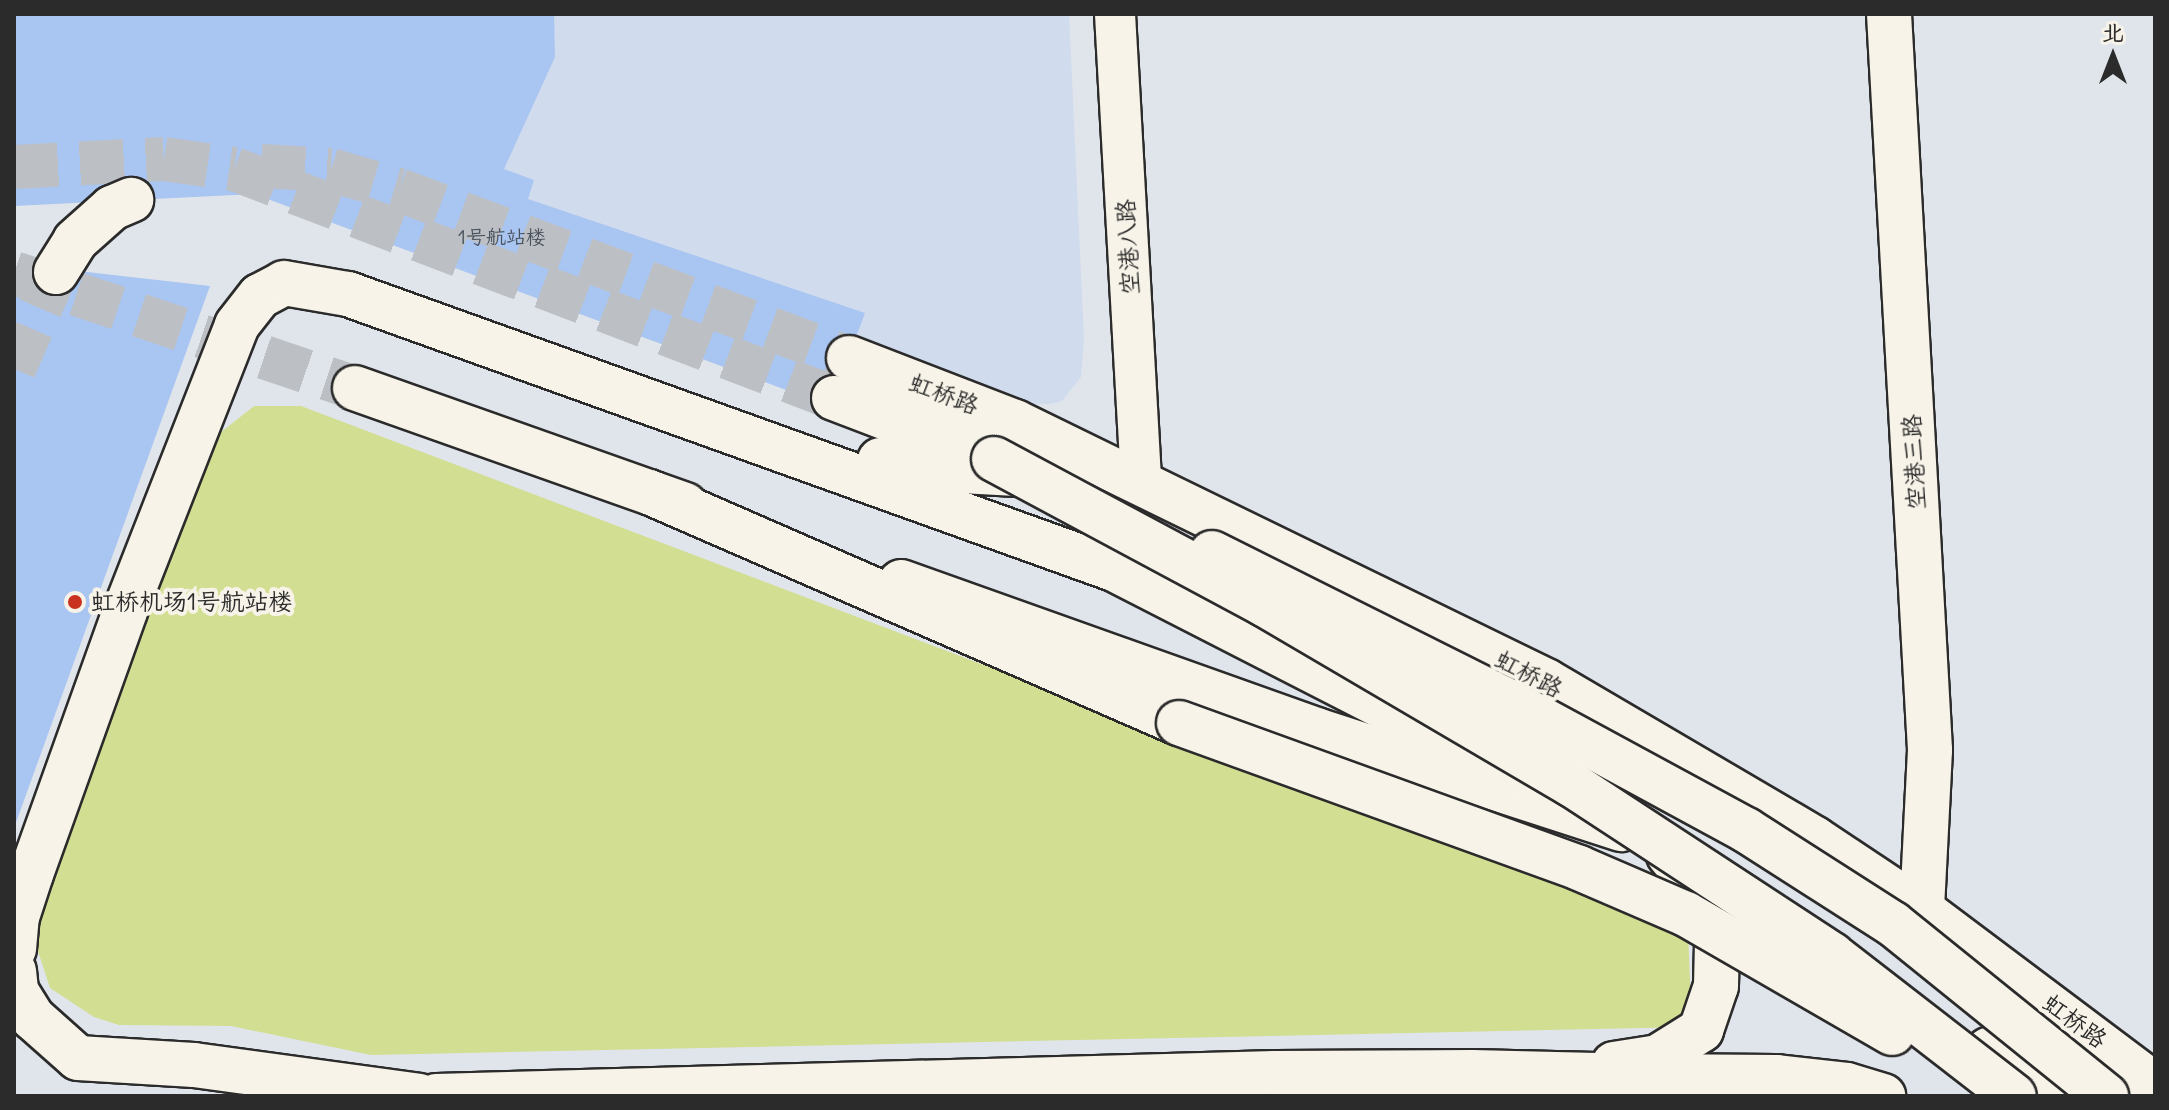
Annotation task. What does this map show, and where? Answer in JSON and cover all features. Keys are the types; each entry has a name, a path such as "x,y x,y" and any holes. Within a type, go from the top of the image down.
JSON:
{"main road":[{"name":"空港三路","path":"1889,14 1930,750 1922,910"},
{"path":"56,272 75,241 112,208 131,200"},
{"path":"14,949 21,903 125,611 237,325 260,296 284,283 348,294 1114,569 1621,829 1860,956 2045,1096"},
{"name":"虹桥路","path":"849,358 1015,422 1141,480 1546,681 1815,839 1922,910 2155,1085"},
{"path":"355,388 1316,730 1621,829"},
{"name":"虹桥路","path":"834,398 1125,511 1523,709 1746,830 1893,924 2106,1096"},
{"path":"732,432 925,469 1141,480"},
{"path":"994,459 1264,604 1571,784 1832,955 2014,1096"},
{"path":"649,492 1179,723 1579,868 1686,914 1811,982 1988,1096"},
{"path":"1541,1076 1658,1057 1701,1030 1716,986 1717,943 1707,901 1669,855"},
{"path":"14,971 16,991 33,1018 78,1058 194,1065 419,1096"},
{"path":"436,1096 660,1094 1275,1073 1777,1077 1847,1085 1883,1096"},
{"path":"1492,1096 1639,1076 1753,1096"}],"street":[{"name":"空港八路","path":"1115,14 1141,480"}],"shaded area":[{"path":"14,14 1069,14 1084,339 1081,377 1062,401 1050,404 830,406 254,194"}],"green space":[{"path":"254,406 301,406 1688,932 1692,1027 371,1055 231,1026 119,1025 94,1017 50,988 37,948 36,904 49,857 220,433"}],"building":[{"path":"14,14 554,14 555,57 504,169 534,180 528,199 865,313 830,406 254,194 14,206"},
{"path":"14,271 87,272 210,286 14,828"}],"tunnel":[{"path":"14,167 164,159 234,169 834,398"},
{"path":"261,166 331,170 399,190 849,358"},
{"path":"14,369 56,272"},
{"path":"14,273 355,388"}],"place":[{"name":"虹桥机场1号航站楼","path":"75,602"}]}
